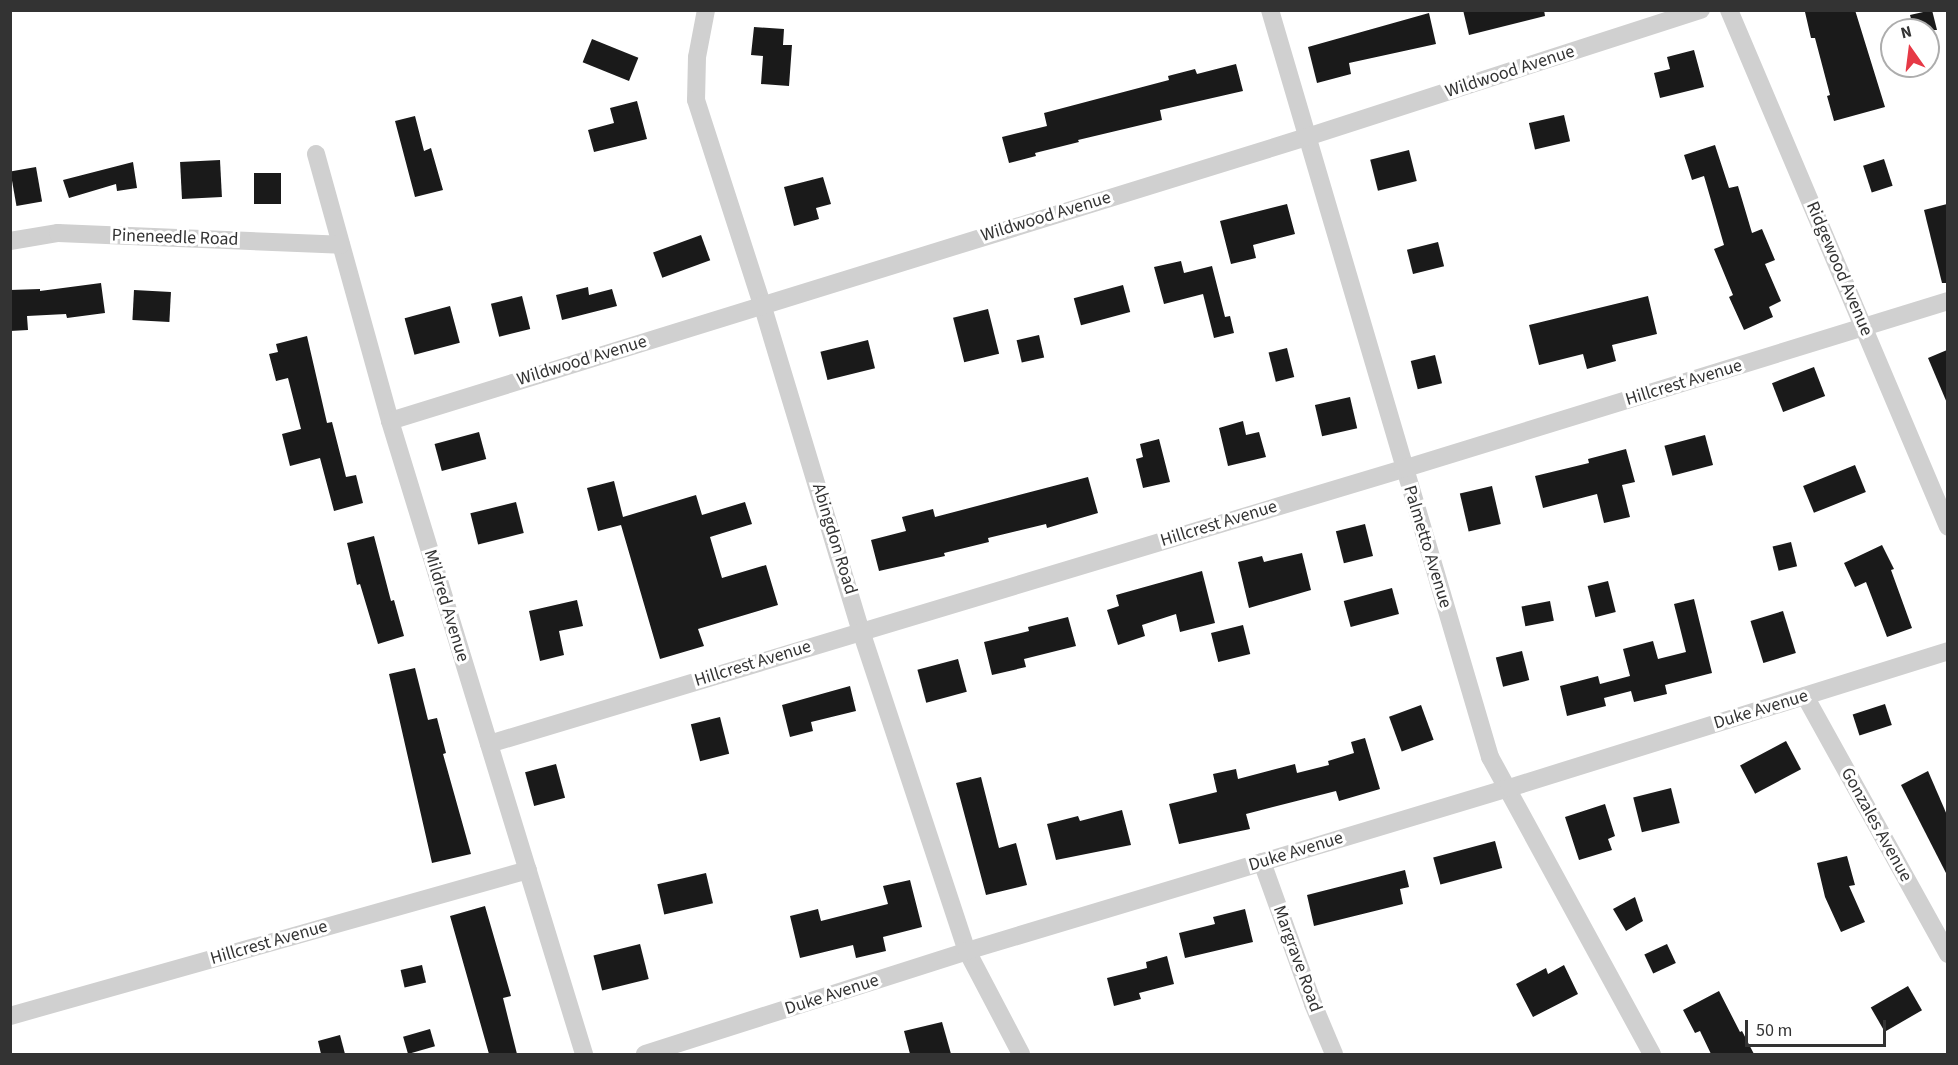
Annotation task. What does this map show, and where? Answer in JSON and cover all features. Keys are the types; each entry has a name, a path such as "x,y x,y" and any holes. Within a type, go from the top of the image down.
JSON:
{"street":[{"name":"Abingdon Road","path":"706,10 697,57 696,100 762,304 861,631 967,951 1021,1054"},
{"name":"Palmetto Avenue","path":"1270,10 1403,469 1491,758 1652,1054"},
{"name":"Wildwood Avenue","path":"390,421 1306,137 1701,10"},
{"name":"Ridgewood Avenue","path":"1730,10 1947,527"},
{"name":"Mildred Avenue","path":"316,154 390,421 584,1054"},
{"name":"Pineneedle Road","path":"10,241 58,233 341,244"},
{"name":"Hillcrest Avenue","path":"489,744 1403,469 1947,301"},
{"name":"Duke Avenue","path":"645,1054 967,951 1509,788 1947,651"},
{"name":"Gonzales Avenue","path":"1805,696 1947,954"},
{"name":"Margrave Road","path":"1262,862 1313,1004 1334,1054"},
{"name":"Hillcrest Avenue","path":"10,1016 528,870"}],"building":[{"path":"1463,10 1544,10 1545,16 1469,35"},
{"path":"1855,10 1885,107 1834,121 1827,96 1830,95 1815,38 1811,38 1805,12"},
{"path":"1932,10 1934,18 1911,18 1910,15"},
{"path":"1429,13 1436,44 1349,63 1351,74 1317,83 1308,47"},
{"path":"754,27 784,29 783,45 792,45 789,86 761,84 763,56 751,55"},
{"path":"592,39 638,58 629,81 583,62"},
{"path":"1694,50 1704,87 1660,98 1654,73 1670,69 1667,57"},
{"path":"1236,64 1243,91 1160,110 1162,120 1078,140 1079,142 1035,153 1036,156 1009,163 1002,137 1047,126 1044,113 1169,80 1168,76 1195,69 1197,74"},
{"path":"637,101 647,139 594,152 588,130 614,123 610,108"},
{"path":"1564,115 1570,141 1535,149 1529,123"},
{"path":"415,116 424,151 431,148 443,190 415,197 395,121"},
{"path":"1715,145 1729,188 1738,186 1752,233 1762,229 1775,260 1765,264 1781,301 1769,307 1773,317 1744,330 1729,297 1733,295 1714,249 1724,245 1704,176 1692,180 1684,155"},
{"path":"1409,150 1417,181 1378,191 1370,160"},
{"path":"1884,159 1893,186 1872,192 1863,166"},
{"path":"220,160 222,197 182,199 180,162"},
{"path":"133,162 137,188 117,191 116,184 69,198 63,180"},
{"path":"36,167 42,201 16,206 10,172"},
{"path":"254,173 281,173 281,204 254,204"},
{"path":"823,177 831,204 816,208 819,219 794,226 784,187"},
{"path":"1287,204 1295,234 1253,245 1256,258 1231,264 1220,221"},
{"path":"1947,204 1947,283 1942,283 1924,210"},
{"path":"701,235 710,260 662,278 653,252"},
{"path":"1438,242 1444,266 1413,274 1407,250"},
{"path":"1181,261 1184,273 1212,266 1225,317 1230,316 1234,333 1214,338 1203,294 1164,304 1154,267"},
{"path":"101,283 105,313 67,318 66,314 27,316 28,330 10,331 10,290 40,289 40,291"},
{"path":"1123,285 1130,312 1081,325 1074,298"},
{"path":"588,287 589,295 612,289 617,306 562,320 556,295"},
{"path":"134,290 171,292 169,322 132,320"},
{"path":"522,296 530,329 499,337 491,304"},
{"path":"1648,296 1657,334 1612,345 1616,361 1587,369 1583,354 1539,365 1529,325"},
{"path":"450,306 460,343 414,355 405,318"},
{"path":"988,309 999,354 964,362 953,318"},
{"path":"1039,335 1044,357 1022,363 1017,340"},
{"path":"307,336 327,423 332,422 346,477 356,475 363,503 334,511 320,458 290,466 282,434 301,429 288,378 276,381 269,354 278,352 276,344"},
{"path":"868,340 875,368 827,380 820,352"},
{"path":"1287,348 1294,377 1276,382 1269,353"},
{"path":"1947,350 1947,403 1928,358"},
{"path":"1435,355 1442,383 1418,389 1411,361"},
{"path":"1814,367 1825,396 1783,412 1772,383"},
{"path":"1350,397 1357,428 1322,436 1315,405"},
{"path":"1243,421 1246,435 1259,432 1266,457 1228,466 1219,428"},
{"path":"479,432 486,459 442,471 435,444"},
{"path":"1705,435 1713,465 1672,476 1664,446"},
{"path":"1159,439 1170,482 1143,488 1136,459 1143,457 1140,444"},
{"path":"1626,449 1635,482 1622,485 1630,517 1604,523 1597,494 1543,508 1535,476 1589,463 1588,459"},
{"path":"1855,465 1866,492 1814,513 1803,486"},
{"path":"1088,477 1098,513 1047,528 1046,524 988,538 989,542 944,553 945,556 879,571 871,540 906,531 902,517 933,509 935,517"},
{"path":"614,481 623,517 696,495 702,515 745,502 752,524 710,537 722,578 766,565 778,605 698,629 704,646 660,659 621,525 598,531 587,488"},
{"path":"1492,486 1501,524 1469,531 1460,493"},
{"path":"516,502 524,533 478,544 470,513"},
{"path":"1365,524 1373,556 1344,563 1336,531"},
{"path":"374,536 391,601 394,600 404,636 378,644 360,584 357,585 347,543"},
{"path":"1791,542 1797,566 1779,571 1773,547"},
{"path":"1882,545 1894,569 1891,570 1912,628 1887,637 1866,582 1855,587 1844,563"},
{"path":"1302,553 1311,590 1249,608 1238,562 1262,556 1264,562"},
{"path":"1202,571 1215,623 1180,632 1176,614 1142,625 1145,636 1118,645 1107,610 1119,606 1116,595"},
{"path":"1608,581 1616,612 1595,617 1588,586"},
{"path":"1392,588 1399,614 1351,627 1344,601"},
{"path":"1694,599 1712,673 1665,685 1667,694 1634,702 1631,691 1604,698 1606,706 1567,716 1560,686 1598,676 1600,684 1630,676 1623,649 1653,641 1658,659 1686,652 1674,604"},
{"path":"577,600 583,626 559,631 564,655 540,661 529,611"},
{"path":"1550,601 1554,621 1525,626 1522,607"},
{"path":"1783,611 1796,653 1763,663 1750,621"},
{"path":"1068,617 1076,646 1024,659 1026,667 992,675 984,642 1029,631 1028,627"},
{"path":"1243,625 1250,654 1218,662 1211,633"},
{"path":"1522,651 1529,680 1503,687 1496,658"},
{"path":"958,659 967,692 926,703 917,670"},
{"path":"415,668 428,720 437,718 446,753 443,754 471,854 432,863 389,674"},
{"path":"850,686 856,711 811,722 813,731 790,737 782,705"},
{"path":"1885,704 1892,725 1859,735 1853,715"},
{"path":"1421,705 1434,740 1402,751 1389,717"},
{"path":"720,717 729,754 700,761 691,724"},
{"path":"1365,738 1380,789 1339,801 1336,791 1246,814 1250,829 1179,844 1169,804 1217,792 1213,774 1236,769 1238,779 1295,764 1297,773 1329,765 1328,761 1354,753 1351,742"},
{"path":"1786,741 1801,769 1755,794 1740,765"},
{"path":"556,764 565,798 534,806 525,772"},
{"path":"1928,771 1947,815 1947,875 1901,785"},
{"path":"981,777 999,848 1016,843 1027,885 986,895 956,783"},
{"path":"1671,788 1680,823 1642,832 1633,797"},
{"path":"1605,804 1615,836 1608,839 1612,850 1579,860 1565,817"},
{"path":"1122,810 1131,845 1056,860 1047,824 1078,816 1080,821"},
{"path":"1495,841 1502,868 1440,885 1433,858"},
{"path":"1847,856 1855,885 1849,886 1865,922 1841,932 1825,897 1817,863"},
{"path":"1405,870 1409,887 1400,889 1403,904 1314,926 1307,895"},
{"path":"706,873 713,903 664,914 657,884"},
{"path":"910,880 922,927 883,937 886,951 856,958 853,945 800,958 790,916 818,909 821,921 888,904 883,886"},
{"path":"1635,897 1643,921 1626,931 1613,909"},
{"path":"485,906 511,996 503,998 517,1054 489,1054 450,916"},
{"path":"1245,909 1253,942 1185,958 1179,933 1215,924 1213,917"},
{"path":"640,944 649,979 602,991 593,956"},
{"path":"1667,944 1676,963 1653,974 1644,955"},
{"path":"1167,956 1174,984 1139,993 1141,999 1114,1006 1107,978 1147,968 1146,962"},
{"path":"422,965 426,983 405,987 401,970"},
{"path":"1564,965 1578,994 1533,1017 1516,984 1546,968 1548,974"},
{"path":"1908,986 1922,1010 1885,1032 1871,1008"},
{"path":"1719,991 1754,1054 1711,1054 1700,1031 1695,1033 1683,1010"},
{"path":"942,1022 951,1054 910,1054 904,1031"},
{"path":"430,1029 435,1046 408,1054 403,1037"},
{"path":"340,1035 345,1054 321,1054 318,1041"}]}
